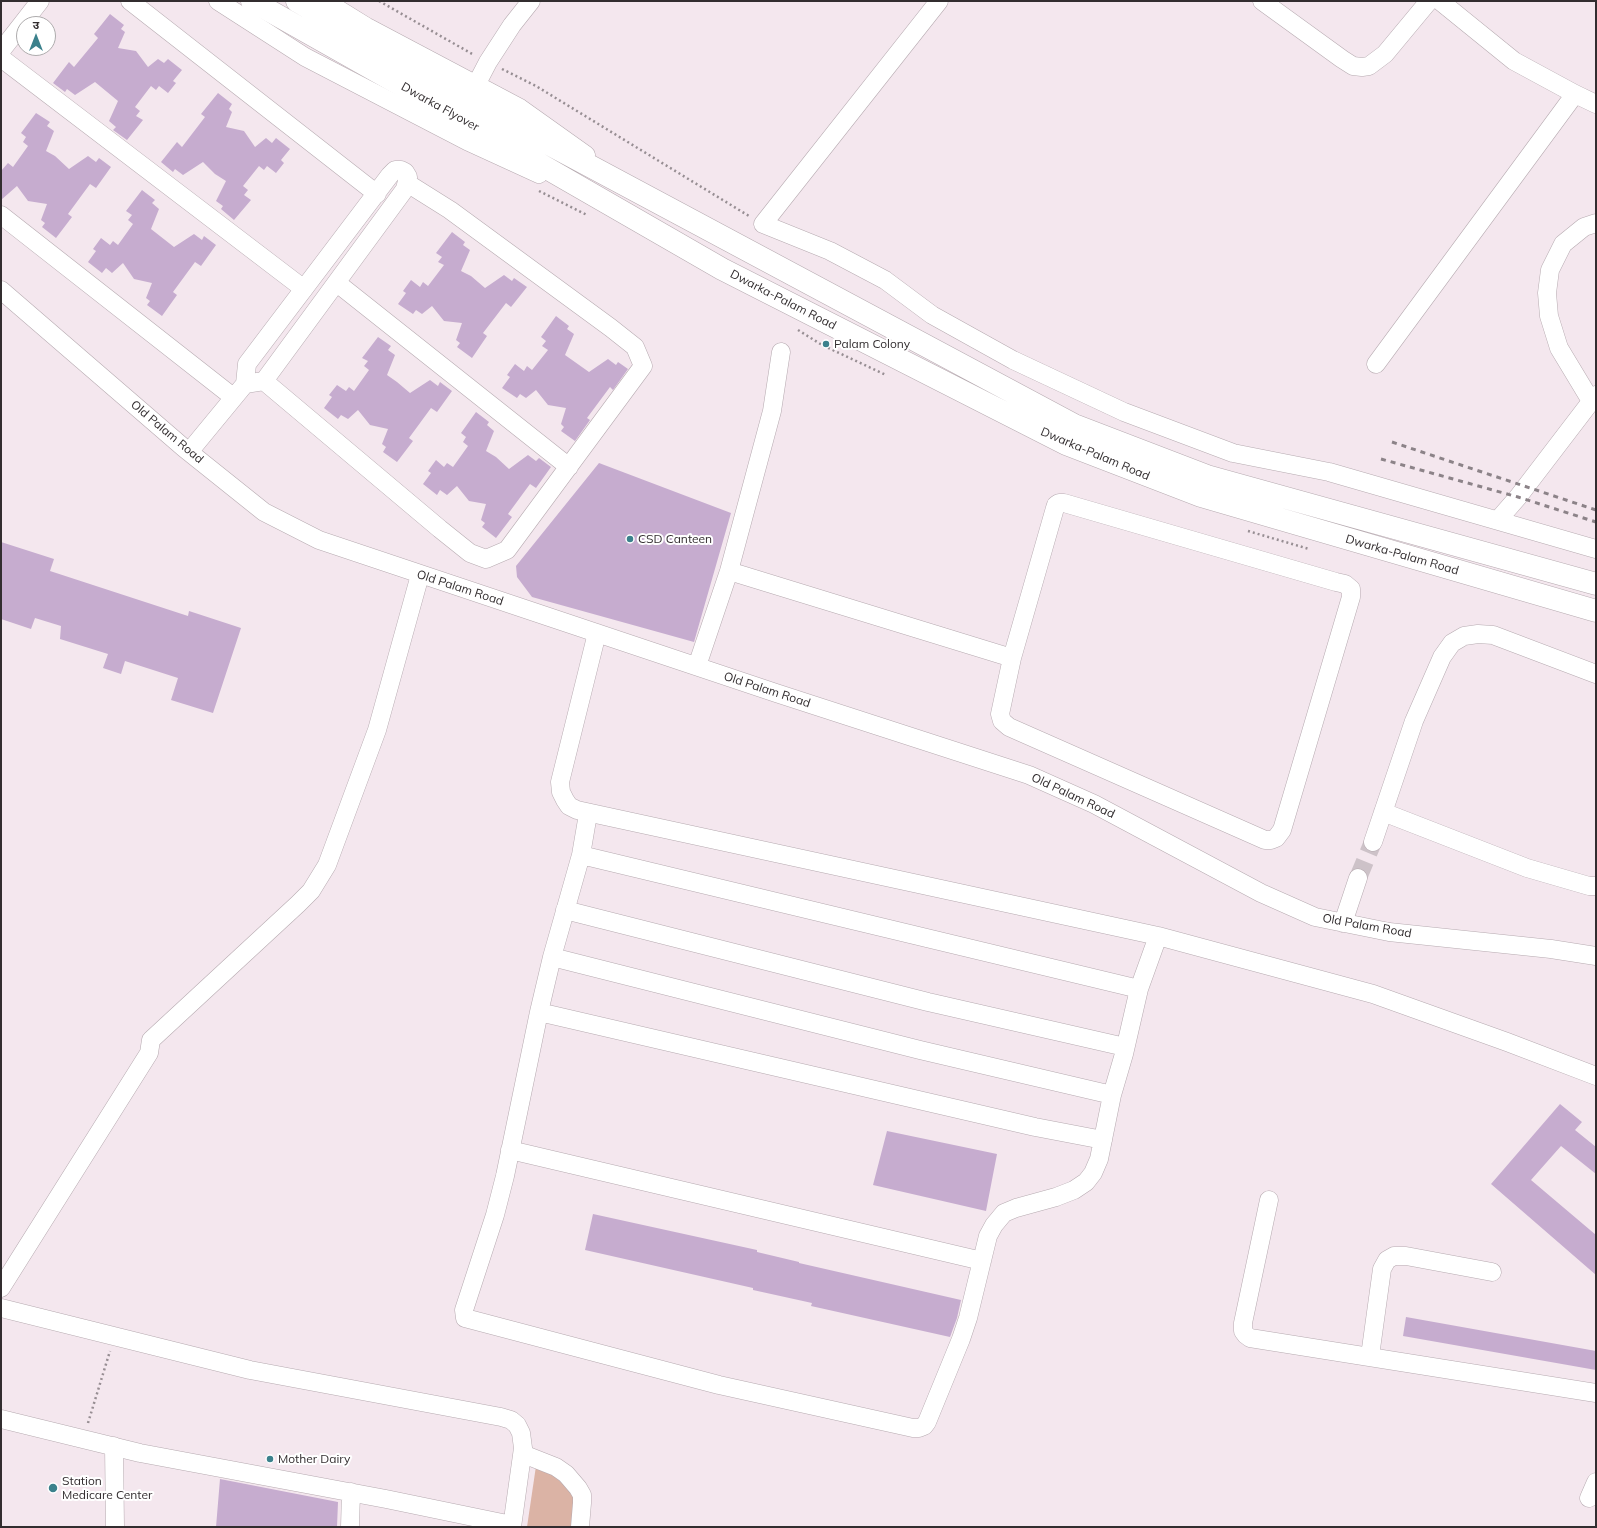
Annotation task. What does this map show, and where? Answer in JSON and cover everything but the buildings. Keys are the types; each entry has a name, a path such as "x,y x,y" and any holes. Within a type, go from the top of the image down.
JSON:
{"main road":[{"name":"Dwarka Flyover","path":"252,1 627,214"},
{"name":"Dwarka Flyover","path":"297,1 489,112 635,190"},
{"name":"Dwarka-Palam Road","path":"635,190 1074,425 1207,476 1596,584"},
{"name":"Dwarka-Palam Road","path":"627,214 722,269 1066,444 1201,496 1596,611"}],"street":[{"path":"1,51 40,1"},
{"path":"130,1 377,194"},
{"path":"218,1 312,60 467,141 627,214"},
{"path":"325,1 366,27 520,108 635,190"},
{"path":"476,85 488,62 512,25 532,1"},
{"path":"939,1 763,224 830,251 884,280 932,315 1007,356 1124,412 1233,453 1329,472 1596,549"},
{"path":"1262,1 1342,59 1353,66 1362,67 1369,66 1385,54 1429,1"},
{"path":"1440,1 1514,61 1596,104"},
{"path":"1,58 304,290"},
{"path":"1376,364 1575,94"},
{"path":"189,452 245,384 247,364 390,175 396,170 405,172 408,176 405,189 264,381 245,384"},
{"path":"264,381 440,529 470,553 486,559 508,550 643,366 635,347 611,328 450,210 407,183"},
{"path":"1,215 233,397"},
{"path":"1498,520 1518,497 1594,398 1559,348 1549,316 1547,293 1550,270 1563,244 1584,227 1596,223"},
{"path":"337,283 569,467"},
{"name":"Old Palam Road","path":"1,290 189,452 264,512 318,540 424,577 1030,775 1094,804 1261,893 1315,917 1389,932 1551,948 1596,956"},
{"path":"697,666 729,570 772,411 781,352"},
{"path":"1064,502 1345,584 1351,590 1351,596 1282,830 1276,838 1271,840 1265,840 1009,727 1002,721 1000,714 1012,658 1054,508 1059,503 1064,502"},
{"path":"729,570 1012,658"},
{"path":"1,1288 150,1053 161,1049 297,917 319,890 331,872 348,837 386,734 424,577"},
{"path":"597,633 560,782 564,800 569,806 577,810 588,814 1158,936 1373,994 1596,1076"},
{"path":"1373,842 1414,721 1442,657 1452,643 1464,636 1478,634 1494,635 1596,674"},
{"path":"1383,812 1527,868 1589,886 1596,886"},
{"path":"588,814 580,855 552,957 539,1012 495,1215 464,1310 465,1318 719,1385 913,1428 924,1426 927,1422 961,1339 968,1318 988,1236 994,1225 1004,1213 1074,1190 1086,1182 1093,1173 1099,1159 1112,1095 1126,1047 1139,989 1158,936"},
{"path":"580,855 1139,989"},
{"path":"1343,922 1358,878"},
{"path":"565,910 928,1002 1126,1047"},
{"path":"552,957 928,1052 1112,1095"},
{"path":"539,1012 1019,1123 1103,1140"},
{"path":"510,1150 982,1261"},
{"path":"1269,1200 1243,1323 1243,1330 1250,1338 1596,1393"},
{"path":"1370,1356 1382,1268 1387,1260 1394,1256 1406,1256 1492,1272"},
{"path":"1,1308 250,1370 502,1417 511,1420 517,1425 523,1440 523,1454 512,1526 350,1492 140,1453 114,1446 83,1441 1,1419"},
{"path":"114,1446 114,1527"},
{"path":"523,1454 556,1467 566,1474 578,1488 582,1495 580,1527"},
{"path":"1590,1498 1596,1482"},
{"path":"350,1492 350,1527"}],"path":[{"path":"83,1441 115,1336"}],"shaded area":[{"path":"536,1466 549,1471 578,1498 576,1527 527,1527"}],"tunnel":[{"path":"1358,878 1373,842"}],"railway":[{"path":"1392,442 1596,510"},
{"path":"1381,459 1518,497 1596,522"}],"place":[{"name":"Palam Colony","path":"826,344"},
{"name":"CSD Canteen","path":"630,539"},
{"name":"Mother Dairy","path":"270,1459"},
{"name":"Station Medicare Center","path":"53,1488"}]}
